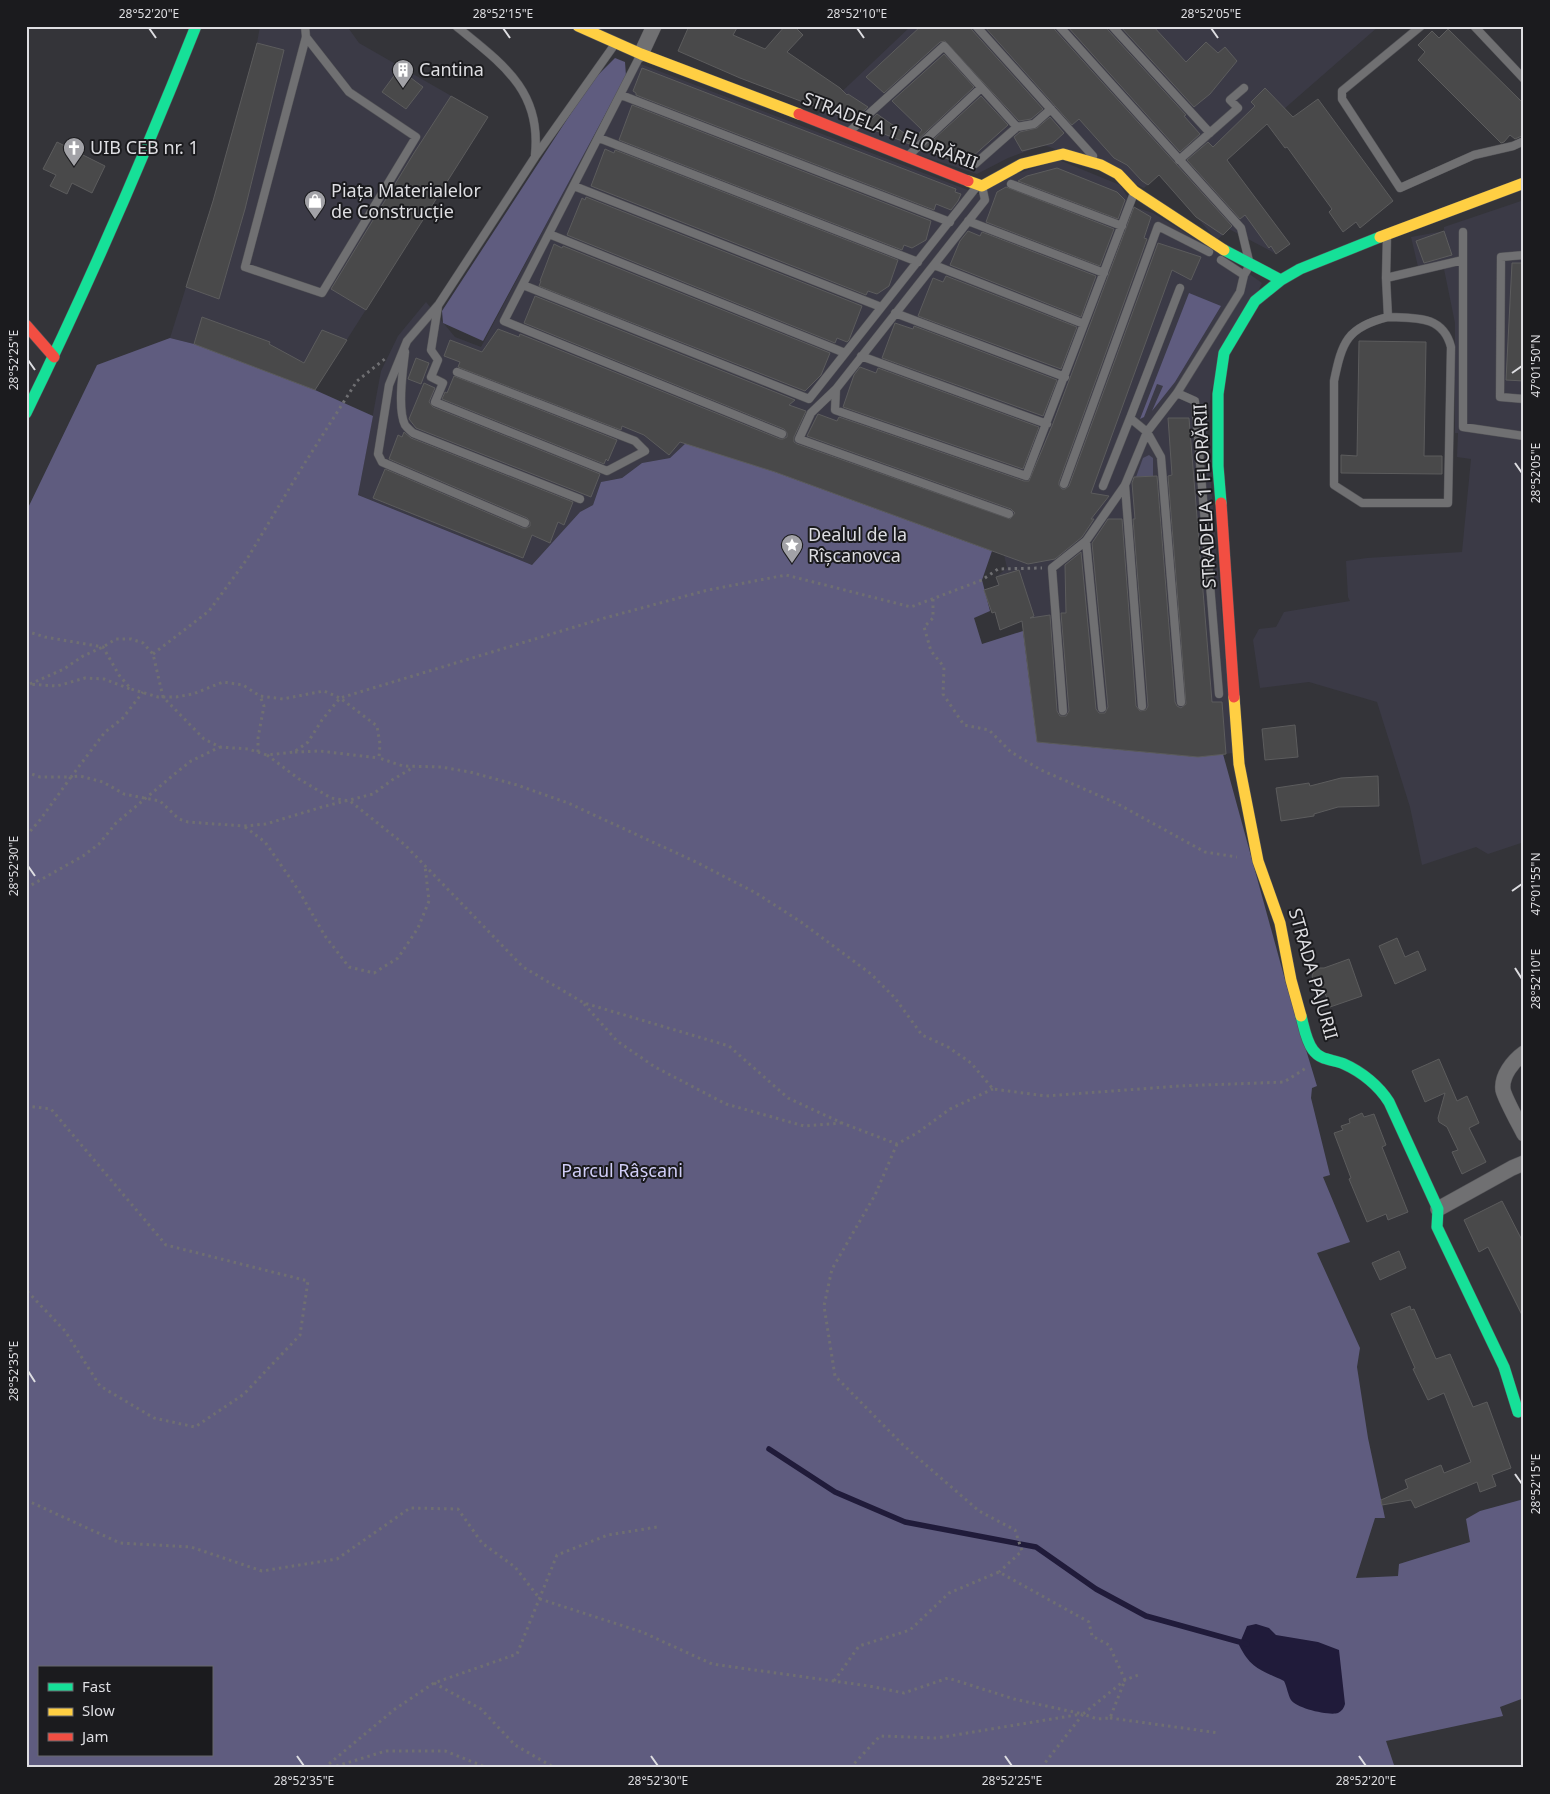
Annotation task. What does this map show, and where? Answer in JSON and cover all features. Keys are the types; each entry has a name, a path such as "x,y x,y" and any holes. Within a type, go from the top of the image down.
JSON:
{"street":[{"path":"26,413 54,357 147,150 196,26"},
{"name":"STRADELA 1 FLORĂRII","path":"578,26 641,54 980,185 1022,164 1063,154 1101,165 1118,174 1134,191 1225,251 1282,280"},
{"path":"641,54 654,26"},
{"name":"STRADELA 1 FLORĂRII","path":"1237,731 1218,466 1218,394 1224,353 1256,301 1282,280 1300,269 1524,183"},
{"path":"26,325 54,357"},
{"name":"STRADA PAJURII","path":"1237,731 1239,764 1258,861 1280,923 1291,980 1307,1037 1312,1049 1321,1058 1343,1063 1359,1072 1383,1092 1389,1102 1438,1209 1437,1226 1504,1367 1518,1412"},
{"path":"1524,1053 1510,1066 1504,1078 1503,1090 1524,1134"},
{"path":"1438,1209 1524,1163"}],"lane":[{"path":"304,26 306,37 245,266 322,293 416,137 349,92 306,37"},
{"path":"456,26 501,63 520,86 533,115 536,143 535,157"},
{"path":"976,26 1101,165"},
{"path":"1059,26 1240,228 1250,265 1244,276 1240,292 1176,392 1147,432 1125,485 1086,541 1052,568 1063,711"},
{"path":"1112,26 1210,133"},
{"path":"1421,26 1342,92 1342,99 1400,188 1474,155 1513,146 1524,141"},
{"path":"1474,26 1524,80"},
{"path":"525,523 382,462 378,454 389,385 407,341 439,304 535,157 617,43"},
{"path":"849,133 944,46 1016,127"},
{"path":"641,54 504,321 782,434"},
{"path":"907,156 982,88"},
{"path":"1179,160 1238,108 1230,100 1244,88"},
{"path":"622,94 950,222"},
{"path":"975,164 1016,127 1034,124 1051,109"},
{"path":"599,138 918,262"},
{"path":"1011,184 1122,226"},
{"path":"523,285 809,399 980,185"},
{"path":"980,185 985,200 836,389 811,413 799,439 1009,514"},
{"path":"574,186 881,307"},
{"path":"836,389 835,410 1026,476 1134,191"},
{"path":"968,221 1104,273"},
{"path":"1064,484 1158,226 1215,255 1244,276"},
{"path":"1463,232 1463,427 1524,436"},
{"path":"549,234 846,353"},
{"path":"1387,234 1386,278 1388,317"},
{"path":"1524,255 1501,257 1500,397 1524,399"},
{"path":"1386,278 1463,260"},
{"path":"934,264 1084,324"},
{"path":"1103,486 1180,288"},
{"path":"439,304 431,350 438,360 430,377 443,383 435,402 607,472 646,451 635,441 457,372"},
{"path":"895,313 1065,377"},
{"path":"1388,317 1431,321 1448,336 1451,347 1448,502 1362,503 1334,485 1334,381 1341,351 1347,339 1357,329 1371,321 1388,317"},
{"path":"407,341 402,380 402,418 406,427 413,433 580,499"},
{"path":"861,356 1047,424"},
{"path":"1176,392 1195,401 1219,694"},
{"path":"1130,418 1147,432 1161,457 1181,702"},
{"path":"1125,485 1142,706"},
{"path":"1086,541 1102,708"}],"path":[{"path":"152,654 209,611 247,559 357,381 407,341"},
{"path":"294,752 308,742 322,720 340,698 601,619 708,590 786,576 911,607 982,580 998,569 1052,568"},
{"path":"933,599 933,618 924,627 931,651 944,667 943,694 964,725 989,730 1011,752 1034,766 1116,803 1205,852 1258,861"},
{"path":"26,631 45,637 103,647"},
{"path":"28,684 64,669 83,656 116,639 131,639 143,643 152,654 164,697 204,739 220,746 248,749 267,755 299,779 332,798 350,801 405,845 523,968 584,1003 730,1046 788,1098 842,1123 897,1144"},
{"path":"103,647 119,675 131,689"},
{"path":"28,684 56,686 85,678 104,679 131,689 164,697 193,694 223,682 243,686 260,696 283,699 324,692 340,698 377,726 380,744 379,758"},
{"path":"26,836 105,732 122,719 143,692"},
{"path":"258,752 258,738 264,706 260,696"},
{"path":"26,888 83,856 100,844 116,823 191,762 220,746"},
{"path":"267,755 320,751 379,758 403,766 441,767 470,772 517,785 568,803 696,862 756,894 801,922 871,974 894,998 922,1036 948,1048 971,1063 993,1089"},
{"path":"26,772 40,777 80,776 103,782 124,794 160,802 179,819 188,822 244,826 266,824 374,794 415,766"},
{"path":"244,826 265,842 299,891 325,936 349,967 374,973 398,958 418,928 429,901 425,865"},
{"path":"26,828 30,831"},
{"path":"584,1003 624,1046 655,1067 726,1104 804,1126 842,1123"},
{"path":"834,1681 859,1646 910,1630 949,1593 999,1572 1022,1551 1015,1530 979,1511 903,1445 835,1376 824,1306 832,1269 875,1195 897,1144 918,1134 950,1109 993,1089 1046,1096 1179,1086 1284,1082 1321,1058"},
{"path":"26,1106 51,1109 166,1245 308,1281 300,1335 244,1394 194,1427 154,1418 100,1386 65,1331 26,1290"},
{"path":"26,1500 120,1543 191,1547 262,1571 337,1559 410,1508 458,1509 482,1543 515,1567 540,1599 642,1632 712,1664 904,1693 948,1678 1014,1699 1083,1714 1097,1720 1110,1718 1219,1733"},
{"path":"324,1768 395,1709 434,1683 517,1654 556,1555 608,1535 656,1527"},
{"path":"999,1572 1089,1622 1092,1636 1109,1645 1125,1680 1110,1718"},
{"path":"1041,1768 1083,1714 1125,1680 1141,1674"},
{"path":"434,1683 481,1709 515,1745 555,1768"},
{"path":"850,1768 880,1736 937,1738 1083,1714"},
{"path":"330,1768 386,1751 445,1751 488,1768"}],"shaded area":[{"name":"Piața Materialelor de Construcție","path":"260,26 349,26 349,29 359,43 488,117 315,390 194,344 170,338 213,201 257,43"},
{"path":"911,26 1379,26 1284,109 1279,103 1227,160 1290,244 1276,254 1229,229 1217,240 1159,175 1144,188 1043,145 1008,158 977,174 812,120"},
{"path":"633,61 978,194 1010,176 1059,160 1120,185 1134,207 1153,213 1227,258 1262,283 1211,390 1207,436 1233,753 1198,757 1037,742 1022,621 1000,630 995,612 992,613 984,590 998,585 996,577 1007,568 1000,537 992,551 775,472 686,444 670,458 642,463 622,478 601,482 593,505 580,512 532,565 358,495 381,371 398,336 426,302 455,337 481,347"},
{"path":"1524,200 1524,842 1488,854 1476,847 1422,865 1410,807 1377,702 1309,682 1260,688 1253,640 1259,629 1276,627 1284,612 1350,601 1348,597 1346,561 1462,552 1471,459 1457,457 1458,433 1455,433 1455,323 1444,269 1420,275 1411,237 1444,231 1444,227"},
{"path":"1149,455 1153,458 1153,476 1136,477 1143,458"},
{"path":"1256,1624 1269,1628 1276,1635 1318,1642 1339,1650 1345,1704 1342,1710 1334,1714 1313,1711 1299,1706 1291,1700 1284,1681 1252,1664 1239,1645 1247,1626"}],"green space":[{"path":"615,58 625,62 626,76 483,341 443,323 442,311 592,81"},
{"path":"1189,293 1221,306 1175,382 1152,411 1163,386 1157,384 1144,417 1140,419"},
{"name":"Parcul Râșcani","path":"170,338 194,344 315,390 373,416 358,495 532,565 580,512 593,505 601,482 622,478 642,463 670,458 686,443 775,472 992,551 982,580 990,611 974,618 982,644 1023,631 1037,742 1198,757 1223,754 1287,987 1317,1086 1312,1088 1311,1098 1330,1175 1323,1177 1350,1242 1317,1253 1360,1348 1357,1367 1368,1438 1385,1518 1375,1518 1356,1578 1398,1576 1399,1564 1470,1542 1466,1519 1480,1511 1524,1499 1524,1698 1500,1707 1503,1716 1386,1741 1395,1768 26,1768 26,512 97,365"}],"building":[{"path":"689,26 738,26 733,35 765,49 785,26 794,26 803,35 787,52 840,88 847,95 868,107 853,121 740,78 678,51"},
{"path":"921,26 970,26 1043,109 1031,119 1019,121 945,41 940,42 884,93 866,77"},
{"path":"984,26 1053,26 1232,226 1223,235 1196,217 1159,175 1148,185 1127,165 1114,158 1079,119 1072,125"},
{"path":"1067,26 1106,26 1186,115 1184,116 1200,134 1180,152"},
{"path":"1120,26 1153,26 1186,62 1206,42 1218,53 1225,47 1237,61 1210,94 1194,107"},
{"path":"1448,29 1524,104 1524,135 1515,139 1510,135 1501,143 1418,60 1425,52 1418,45 1432,31 1439,38"},
{"path":"257,43 284,50 245,209 219,299 186,287 213,201"},
{"path":"944,54 974,87 912,145 864,126 877,114 914,140 922,130 892,101"},
{"path":"642,68 956,189 955,192 961,194 951,210 936,204 934,210 636,95 633,91"},
{"name":"Cantina","path":"399,69 423,87 406,109 382,92"},
{"path":"1265,88 1293,117 1318,99 1393,201 1360,228 1356,222 1343,232 1329,212 1332,209 1287,147 1285,148 1267,124 1227,160 1290,244 1276,254 1271,246 1269,248 1245,215 1240,219 1187,160 1208,142 1213,147 1255,106 1251,102"},
{"path":"451,96 488,117 366,310 331,289"},
{"path":"981,96 1008,125 963,165 923,149"},
{"path":"632,105 931,221 926,240 912,248 904,245 902,250 619,140"},
{"path":"1050,117 1064,133 1053,143 1022,151 1014,137 1020,132 1037,128"},
{"name":"UIB CEB nr. 1","path":"57,142 105,166 92,193 72,183 67,194 50,186 56,175 43,169"},
{"path":"605,149 614,153 615,150 898,260 889,286 877,294 868,291 866,295 591,186"},
{"path":"1057,168 1117,192 1125,200 1118,219 1018,181 1027,176"},
{"path":"1006,187 1114,229 1100,266 986,222 997,192"},
{"path":"586,197 862,306 849,340 847,342 837,338 835,343 567,235 582,198 585,200"},
{"path":"1134,207 1151,217 1144,238 1147,239 1059,482 1062,489 1069,486 1158,243 1201,257 1191,280 1172,270 1091,493 1109,496 1091,519 1094,519 1082,537 1055,559 1028,564 775,472 680,442 669,455 644,435 622,426 621,430 458,367 460,362 444,356 450,340 482,352 498,329 519,337 520,334 780,439 787,437 784,429 524,323 535,296 795,400 789,405 806,411 794,437 794,442 797,444 1010,519 1015,513 1011,509 807,436 818,414 837,421 839,417 1024,481 1029,481 1052,426"},
{"path":"968,231 980,236 982,232 1096,276 1081,317 950,265 960,241"},
{"path":"1444,231 1452,255 1424,263 1416,241"},
{"path":"554,244 830,353 821,375 805,391 539,286"},
{"path":"1512,263 1524,263 1524,381 1506,380"},
{"path":"946,276 1077,327 1061,369 918,316 933,278 943,282"},
{"path":"202,317 270,342 269,344 304,363 322,330 347,340 315,390 194,344"},
{"path":"895,323 913,329 914,326 1057,380 1043,416 882,358"},
{"path":"1359,341 1426,342 1424,456 1442,456 1442,474 1341,473 1341,455 1357,456"},
{"path":"416,358 429,363 421,384 408,379"},
{"path":"860,367 876,373 878,368 1039,427 1023,469 843,407 854,375"},
{"path":"454,376 617,440 608,461 606,459 604,464 442,399 445,392 447,393"},
{"path":"424,383 435,388 429,402 433,407 600,474 591,497 416,428 409,419"},
{"path":"1168,418 1189,418 1212,702 1222,702 1226,754 1198,757 1037,742 1022,621 1000,630 995,612 992,613 984,590 999,585 996,577 1019,570 1034,616 1030,618 1050,615 1057,711 1060,716 1066,716 1069,711 1061,613 1066,613 1065,565 1081,552 1096,709 1099,713 1105,713 1108,707 1092,543 1108,519 1122,519 1136,706 1140,711 1146,710 1148,706 1133,519 1135,519 1132,483 1134,477 1157,476 1175,702 1181,708 1186,704 1168,476 1172,475"},
{"path":"404,432 411,438 573,502 564,525 558,522 550,543 532,535 523,558 373,498 385,469 523,528 530,526 527,518 389,459 398,435 402,437"},
{"path":"1295,725 1298,757 1265,760 1262,729"},
{"path":"1378,776 1379,806 1338,807 1314,814 1314,816 1281,821 1276,788 1309,783 1310,786 1341,778"},
{"path":"1397,938 1405,957 1418,951 1426,970 1395,984 1379,946"},
{"path":"1349,959 1362,996 1330,1007 1325,993 1319,995 1312,976 1314,971 1319,968"},
{"path":"1439,1059 1457,1101 1467,1096 1479,1123 1469,1128 1486,1162 1462,1174 1452,1152 1458,1150 1447,1127 1439,1122 1438,1118 1445,1093 1425,1102 1412,1071"},
{"path":"1362,1113 1364,1117 1374,1114 1386,1145 1382,1147 1408,1212 1388,1220 1386,1214 1367,1222 1349,1179 1351,1178 1334,1133 1343,1130 1341,1126 1350,1123 1349,1119"},
{"path":"1502,1201 1524,1244 1524,1319 1488,1247 1479,1252 1464,1220"},
{"path":"1399,1251 1406,1268 1380,1280 1372,1263"},
{"path":"1410,1306 1411,1310 1414,1309 1436,1359 1450,1354 1473,1407 1487,1402 1511,1468 1492,1475 1496,1486 1480,1492 1477,1482 1415,1508 1411,1500 1382,1505 1381,1500 1408,1488 1405,1480 1441,1465 1444,1473 1471,1462 1444,1393 1428,1400 1413,1369 1415,1368 1391,1314"}],"waterway":[{"path":"769,1449 835,1492 905,1522 1036,1547 1096,1589 1146,1616 1247,1644"}],"traffic: fast":[{"path":"26,413 115,221 196,26"},
{"path":"1221,503 1218,466 1218,394 1224,353 1255,301 1281,280 1300,269 1380,237"},
{"path":"1224,250 1281,280"},
{"path":"1301,1016 1309,1042 1316,1054 1357,1071 1370,1080 1389,1102 1438,1209 1437,1227 1504,1367 1518,1412"}],"traffic: slow":[{"path":"578,26 641,54 799,114"},
{"path":"968,181 982,186 1022,164 1063,154 1101,165 1118,174 1134,191 1224,250"},
{"path":"1380,237 1524,183"},
{"path":"1234,697 1239,764 1258,861 1280,923 1291,980 1301,1016"}],"traffic: jam":[{"path":"799,114 968,181"},
{"path":"26,325 54,357"},
{"path":"1221,503 1234,697"}],"place":[{"name":"Cantina","path":"403,89"},
{"name":"UIB CEB nr. 1","path":"74,167"},
{"name":"Piața Materialelor de Construcție","path":"315,220"},
{"name":"Dealul de la Rîșcanovca","path":"792,564"}]}
